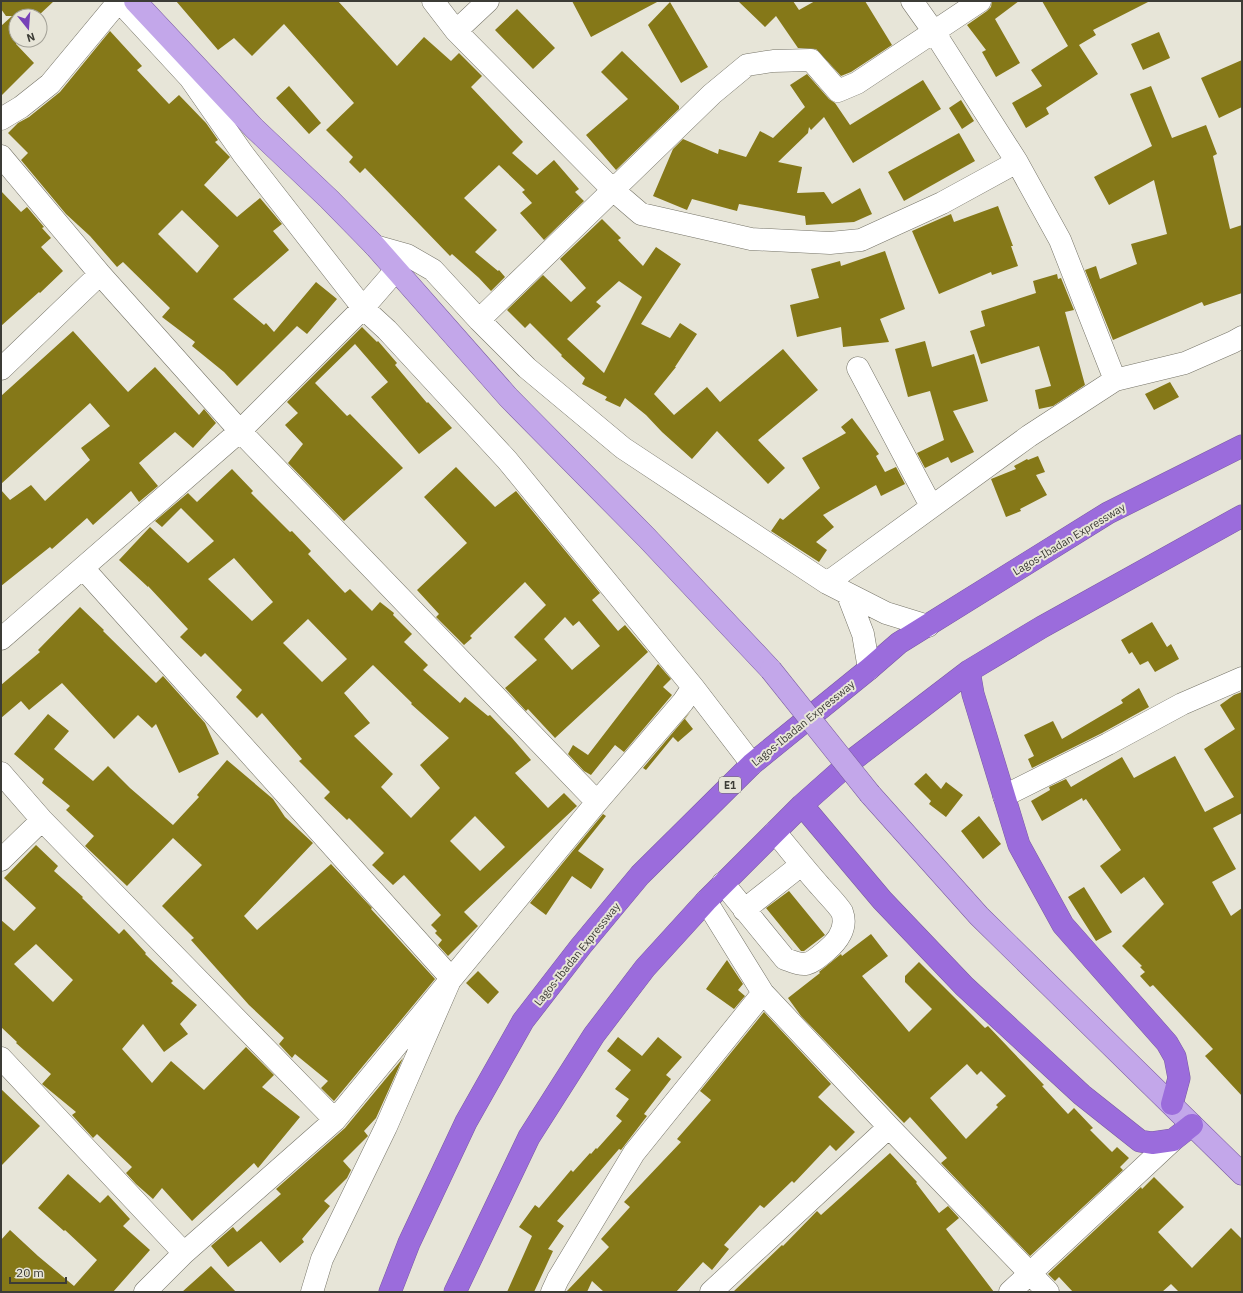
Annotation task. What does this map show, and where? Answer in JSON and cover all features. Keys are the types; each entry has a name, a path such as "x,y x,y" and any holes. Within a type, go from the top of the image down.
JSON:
{"highway":[{"name":"Lagos-Ibadan Expressway","path":"390,1292 409,1243 466,1122 523,1021 581,946 640,875 752,764 899,643 1108,514 1242,446"},
{"path":"455,1292 529,1137 594,1035 645,968 723,883 802,805 854,759 969,672 1042,627 1242,516"},
{"path":"969,672 973,694 1019,845 1063,925 1167,1043 1175,1057 1179,1078 1172,1104"},
{"path":"802,805 882,900 964,986 1082,1095 1140,1141 1152,1143 1173,1140 1192,1125"}],"main road":[{"path":"135,1 254,128 329,199 375,246 508,397 647,538 771,670 870,794 980,916 1242,1174"}],"street":[{"path":"1,119 21,107 50,84 119,1 190,78 243,154 362,308 387,330 507,460 693,687 752,764"},
{"path":"433,1 456,31 613,190 641,214 751,239 830,243 861,240 942,203 1017,162"},
{"path":"456,31 488,1"},
{"path":"912,1 934,32 1017,162 1060,240 1115,380"},
{"path":"479,320 712,94 747,65 773,61 811,60 838,91 857,83 980,1"},
{"path":"1,156 100,274 240,431 597,802"},
{"path":"375,246 407,255 433,270 479,320 527,368 623,448 827,583 886,613 928,626"},
{"path":"1,639 240,431 362,308 396,270"},
{"path":"1,369 100,274"},
{"path":"827,583 1029,436 1115,380 1185,363 1242,337"},
{"path":"858,368 931,506"},
{"path":"82,568 451,978"},
{"path":"848,595 863,634 869,669"},
{"path":"1004,796 1108,744 1182,704 1242,678"},
{"path":"144,1292 184,1253 335,1120 693,687"},
{"path":"1,773 42,820 335,1120"},
{"path":"1,860 42,820"},
{"path":"723,883 785,959 799,964 811,963 835,944 841,933 843,923 841,911 801,865 775,832"},
{"path":"744,910 801,865"},
{"path":"706,901 763,993 1048,1292"},
{"path":"312,1292 322,1258 386,1128 451,978"},
{"path":"552,1292 558,1279 634,1153 763,993"},
{"path":"1,1058 184,1253"},
{"path":"711,1292 890,1127"},
{"path":"1010,1292 1173,1140"}],"building":[{"path":"1,1 54,1 47,8 8,8 8,16 6,16 1,9"},
{"path":"176,1 338,1 397,66 424,37 451,61 459,53 482,76 471,87 523,142 512,153 537,175 554,160 579,189 575,192 584,201 544,240 520,213 532,203 522,192 525,190 499,165 464,198 497,230 475,252 498,271 499,270 505,277 491,291 452,254 450,256 365,168 360,173 349,162 353,157 326,130 354,103 284,24 252,56 234,38 218,50"},
{"path":"572,1 659,1 591,37"},
{"path":"738,1 793,1 799,10 815,1 865,1 892,45 851,72 841,76 816,49 798,48 776,16 765,27"},
{"path":"992,1 1019,1 995,19 1020,63 996,77 982,52 986,50 967,25 987,11 991,7"},
{"path":"1042,1 1150,1 1093,30 1096,35 1079,45 1098,74 1046,108 1049,114 1026,128 1012,103 1042,86 1031,70 1068,46"},
{"path":"670,2 708,67 681,83 648,25"},
{"path":"517,9 555,48 533,69 495,30"},
{"path":"8,20 8,48 20,48 34,63 1,96 1,26"},
{"path":"110,31 142,66 137,70 169,104 179,95 206,123 218,140 215,142 230,157 204,185 237,217 260,198 282,224 273,231 289,250 233,299 264,325 266,323 274,332 316,282 337,299 307,334 297,326 237,386 224,372 192,346 195,342 162,317 170,308 123,262 117,267 90,236 66,214 21,160 28,153 8,133 18,123 29,117 60,92","holes":["182,210 219,246 197,273 158,234"]},
{"path":"1159,32 1170,58 1143,70 1131,44"},
{"path":"622,51 679,106 679,109 616,170 586,135 628,99 601,72"},
{"path":"1242,60 1242,107 1219,118 1201,78"},
{"path":"807,74 829,99 835,103 850,125 923,80 941,109 853,163 824,117 811,130 809,127 808,133 778,162 802,167 797,193 824,192 832,204 860,188 872,214 854,222 806,225 805,216 739,204 737,211 692,199 687,210 653,196 673,149 683,139 718,154 719,149 746,157 760,131 773,138 805,107 790,85"},
{"path":"289,86 321,123 309,134 276,98"},
{"path":"1151,86 1172,138 1206,125 1217,154 1213,156 1230,229 1242,225 1242,293 1204,306 1202,302 1113,340 1085,270 1096,266 1100,279 1137,264 1131,244 1167,234 1154,180 1109,205 1094,177 1152,146 1130,94"},
{"path":"961,100 974,121 962,129 949,108"},
{"path":"959,133 975,161 904,201 888,172"},
{"path":"1,191 21,212 27,207 44,227 42,228 51,238 41,247 63,271 1,326"},
{"path":"998,206 1013,246 1011,246 1018,266 992,275 991,272 939,294 912,231 951,214 954,222"},
{"path":"602,219 621,238 618,240 643,266 656,247 681,264 641,324 670,338 680,323 697,334 676,367 654,394 674,415 707,387 720,402 783,349 818,390 758,440 785,468 768,484 717,431 692,459 662,432 646,415 625,398 620,407 605,400 607,397 582,384 585,378 561,356 562,355 530,323 525,328 507,310 543,275 571,302 586,288 560,259","holes":["619,281 642,297 604,373 567,339 601,306 596,302"]},
{"path":"885,251 905,309 880,319 889,342 843,347 841,327 797,337 790,305 819,298 811,269 840,261 841,266"},
{"path":"1057,274 1058,279 1061,278 1074,310 1065,312 1085,385 1053,406 1039,409 1035,390 1051,386 1039,346 981,364 970,331 985,326 981,311 1036,293 1033,281"},
{"path":"362,327 377,342 378,341 397,363 395,365 427,403 428,402 452,428 419,454 371,397 388,382 355,344 315,383 347,416 350,414 403,468 344,521 288,463 303,444 285,425 298,413 287,402"},
{"path":"73,331 128,392 155,367 199,415 204,409 216,423 193,448 175,432 139,463 158,486 139,502 131,491 93,525 87,518 52,549 50,547 1,586 1,490 10,500 31,485 45,501 90,460 81,448 110,426 90,403 1,484 1,396"},
{"path":"925,341 932,367 974,354 988,401 953,411 974,452 951,463 948,457 925,468 917,453 944,440 930,391 908,397 895,349"},
{"path":"1170,382 1179,397 1154,410 1145,394"},
{"path":"852,418 879,454 876,456 885,472 896,467 905,484 881,496 876,485 823,515 834,527 816,542 827,550 819,562 771,531 780,518 783,520 820,488 802,458 846,433 841,427"},
{"path":"1038,456 1045,472 1036,475 1047,495 1020,509 1021,511 1006,517 991,479 1016,469 1014,466 1027,459 1028,460"},
{"path":"456,467 495,507 516,491 600,593 592,600 618,631 625,625 648,652 555,738 528,709 526,711 505,688 537,660 514,637 546,605 525,582 470,636 472,638 464,645 436,617 439,614 417,590 467,543 424,497","holes":["565,617 573,626 579,621 600,646 572,670 544,639"]},
{"path":"232,469 253,491 251,493 311,551 308,554 345,593 350,589 372,611 380,602 394,613 393,615 412,634 404,642 428,665 423,670 460,703 465,697 488,716 490,715 512,738 531,760 515,773 548,808 564,793 577,806 464,912 478,926 448,956 438,945 442,940 435,933 437,931 431,925 441,915 404,875 393,885 372,865 384,853 349,818 347,820 324,798 330,792 299,761 302,759 262,713 257,718 236,697 242,690 205,653 201,657 180,637 188,629 148,586 119,560 150,527 188,563 214,541 181,508 162,527 155,521 188,493 197,502","holes":["234,558 273,602 252,621 208,579","308,619 347,659 322,682 283,643","373,665 412,703 411,704 449,738 420,765 440,788 411,818 381,787 393,774 354,736 370,723 344,693","475,816 505,847 480,871 450,841"]},
{"path":"80,607 156,683 163,676 205,723 219,754 179,773 156,724 152,728 138,715 114,739 62,683 29,710 21,701 1,718 1,685 40,652 38,650"},
{"path":"1152,622 1167,647 1171,644 1179,659 1155,672 1148,661 1140,665 1132,652 1129,654 1121,640"},
{"path":"658,664 671,679 663,687 672,695 624,752 615,745 591,775 584,771 568,754 573,745 588,755"},
{"path":"1139,688 1149,707 1102,733 1032,768 1028,759 1034,756 1024,735 1053,721 1062,739 1123,703 1121,700"},
{"path":"1242,692 1242,813 1213,828 1236,869 1212,882 1231,916 1242,908 1242,1096 1205,1056 1213,1049 1153,985 1150,987 1140,976 1145,972 1140,967 1142,966 1122,946 1164,904 1144,877 1121,894 1100,866 1121,850 1086,799 1083,801 1082,798 1042,821 1031,801 1050,790 1049,787 1066,779 1071,787 1122,757 1134,778 1175,756 1205,812 1234,797 1204,749 1235,729 1220,705 1234,695"},
{"path":"691,711 685,719 693,729 678,742 673,737 646,770 643,768"},
{"path":"48,714 69,731 54,749 93,781 108,766 130,788 173,825 199,797 197,795 227,760 273,799 285,817 313,843 244,916 257,930 331,864 435,979 334,1101 321,1088 328,1081 295,1054 292,1058 279,1044 284,1038 249,1005 191,940 194,938 162,906 202,865 173,838 127,886 85,846 94,836 66,810 70,806 42,783 44,779 14,754"},
{"path":"926,773 941,789 946,782 963,795 946,817 929,804 931,801 914,784"},
{"path":"603,814 606,816 578,851 604,869 591,889 572,876 546,915 530,903"},
{"path":"979,816 1001,844 983,859 961,831"},
{"path":"36,845 58,866 54,871 83,897 82,898 119,934 124,929 146,953 145,954 173,981 171,983 197,1005 180,1024 188,1034 164,1052 143,1024 122,1049 152,1083 171,1061 204,1090 246,1047 274,1075 262,1087 300,1117 258,1168 254,1163 192,1221 162,1188 153,1199 136,1184 126,1173 132,1167 97,1134 93,1138 72,1115 76,1112 42,1084 51,1074 16,1043 17,1042 1,1027 1,920 14,931 36,908 4,878","holes":["36,944 73,980 53,1002 14,964"]},
{"path":"1084,887 1112,932 1096,941 1068,897"},
{"path":"789,891 825,935 804,951 801,951 766,908"},
{"path":"871,934 888,956 862,976 909,1032 932,1009 905,982 905,976 919,962 985,1028 988,1026 1044,1085 1042,1086 1068,1114 1074,1108 1093,1128 1090,1130 1112,1152 1117,1147 1129,1158 1120,1167 1123,1170 1030,1256 941,1163 947,1158 910,1117 904,1123 801,1016 788,998 820,973 819,972 841,954 842,956","holes":["967,1064 977,1075 981,1071 1006,1096 996,1105 998,1107 966,1139 930,1098"]},
{"path":"727,960 743,984 738,990 745,996 734,1009 706,989"},
{"path":"478,971 499,992 488,1004 466,983"},
{"path":"764,1012 831,1084 818,1097 855,1132 836,1151 830,1145 794,1183 792,1181 764,1208 760,1205 724,1245 729,1249 712,1270 703,1262 676,1292 604,1292 592,1281 587,1292 566,1292 609,1247 601,1239 630,1207 624,1202 681,1142 677,1139 711,1100 700,1091"},
{"path":"618,1037 642,1056 658,1037 682,1057 666,1075 671,1079 644,1114 647,1116 621,1150 619,1149 557,1221 564,1226 548,1249 553,1251 534,1292 507,1292 532,1236 519,1227 535,1205 539,1208 571,1170 573,1172 590,1153 591,1154 596,1148 597,1149 622,1121 616,1116 629,1099 615,1089 631,1070 607,1051"},
{"path":"403,1058 376,1118 364,1131 368,1136 343,1161 351,1170 347,1178 324,1201 330,1206 302,1239 304,1242 280,1263 261,1241 228,1267 211,1246 233,1227 237,1232 281,1194 276,1189 345,1128"},
{"path":"1,1089 40,1126 1,1166"},
{"path":"890,1153 917,1182 916,1183 939,1213 948,1206 959,1218 946,1229 994,1292 733,1292 782,1245 783,1246 817,1211 821,1215"},
{"path":"68,1174 100,1203 108,1195 130,1219 123,1226 150,1250 113,1292 1,1292 1,1240 10,1230 74,1286 97,1260 65,1230 64,1231 38,1208"},
{"path":"1154,1177 1184,1207 1158,1232 1192,1268 1231,1228 1242,1239 1242,1292 1179,1292 1171,1284 1162,1292 1073,1292 1059,1277 1055,1281 1048,1274 1141,1187 1142,1189"},
{"path":"211,1266 236,1292 182,1292"}]}
